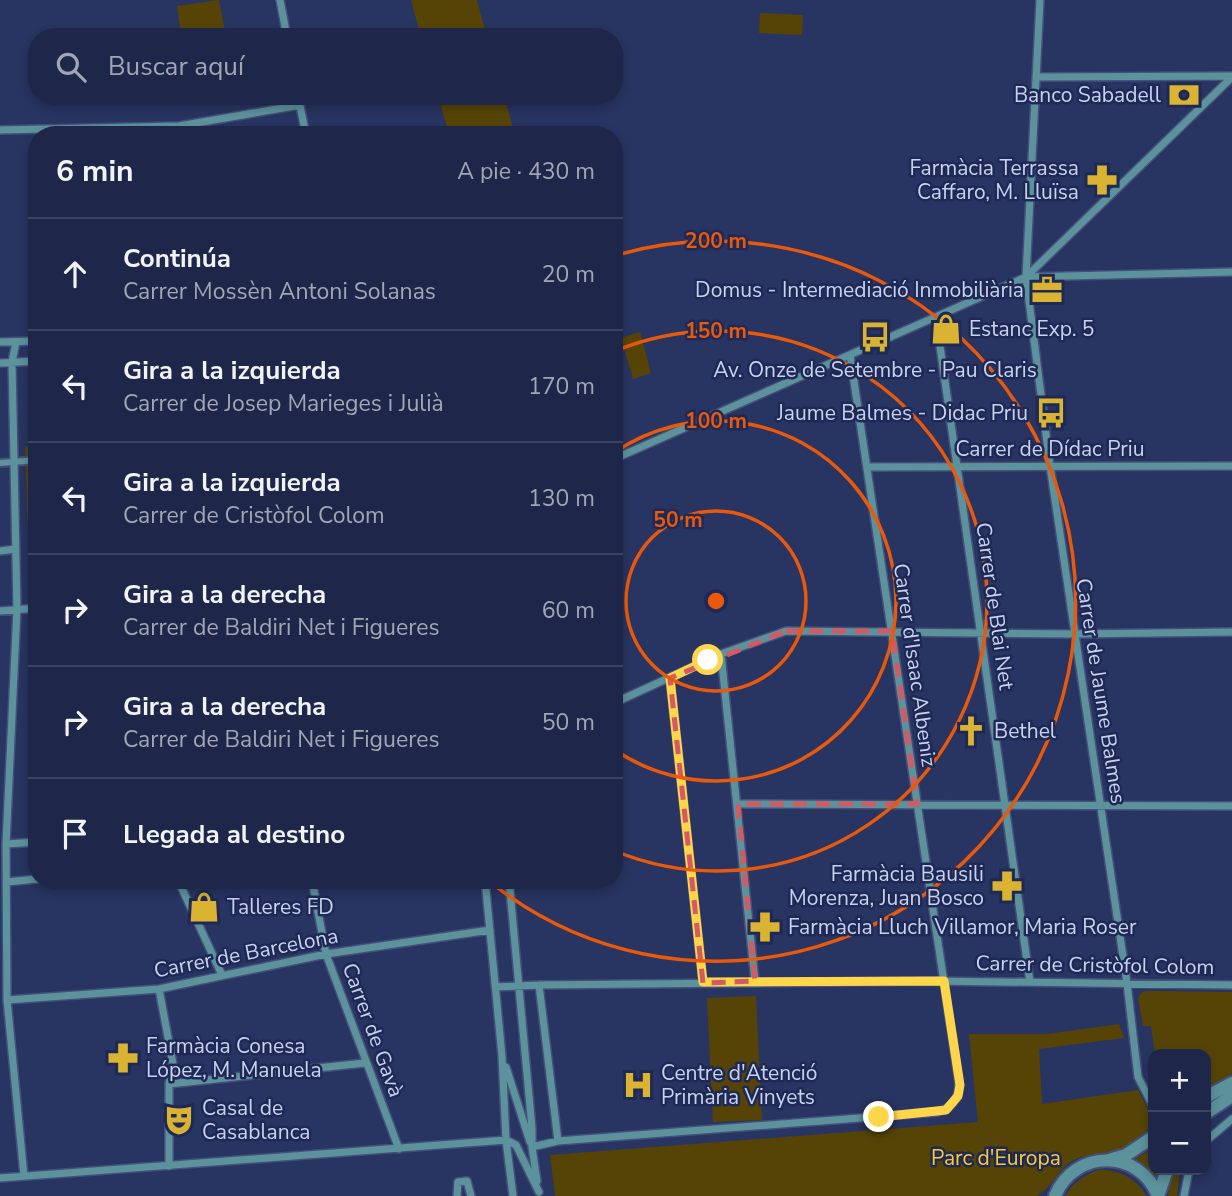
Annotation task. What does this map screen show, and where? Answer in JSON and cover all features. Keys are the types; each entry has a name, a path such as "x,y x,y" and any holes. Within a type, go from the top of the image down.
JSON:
{"street":[{"path":"280,0 285,28"},
{"name":"Carrer de Jaume Balmes","path":"1040,0 1026,277 1050,466 1127,983 1138,1077 1148,1096"},
{"path":"1037,78 1232,76"},
{"path":"623,455 1026,277 1232,76"},
{"path":"179,126 280,105"},
{"path":"300,105 304,126"},
{"path":"0,130 28,129"},
{"path":"1026,277 1232,272"},
{"name":"Carrer de Blai Net","path":"936,318 1030,982"},
{"path":"0,342 28,341"},
{"path":"16,342 12,362 17,609 6,844 7,1000 24,1176"},
{"name":"Carrer d'Isaac Albeniz","path":"558,1141 946,1110 958,1096 960,1085 850,355"},
{"path":"0,363 28,361"},
{"path":"0,463 28,461"},
{"name":"Carrer de Dídac Priu","path":"869,467 1232,466"},
{"path":"0,551 15,549"},
{"path":"0,611 28,608"},
{"path":"623,699 721,654 786,631 1074,634 1232,632"},
{"path":"721,654 755,981"},
{"path":"670,678 703,982"},
{"path":"738,804 1232,806"},
{"path":"6,844 28,843"},
{"path":"7,882 28,880"},
{"path":"182,889 222,975"},
{"name":"Carrer de Gavà","path":"314,889 326,954 399,1149"},
{"path":"486,889 513,1196"},
{"path":"510,889 532,1147 539,1194"},
{"name":"Carrer de Barcelona","path":"7,1000 159,989 326,954 490,930"},
{"path":"7,943 19,942"},
{"name":"Carrer de Cristòfol Colom","path":"496,987 755,981 1232,985"},
{"path":"532,1147 558,1141 539,985"},
{"path":"159,989 173,1065 169,1084 169,1166"},
{"path":"502,1056 532,1147"},
{"path":"169,1084 365,1063"},
{"path":"1211,1094 1232,1083"},
{"path":"1208,1112 1232,1096"},
{"path":"1211,1137 1232,1118"},
{"path":"0,1178 506,1140 516,1145 539,1194"},
{"path":"1054,1194 1066,1177 1078,1168 1091,1161 1111,1160 1126,1155 1148,1140"},
{"path":"1111,1160 1128,1164 1142,1172 1158,1196"},
{"path":"1158,1196 1165,1175"},
{"path":"1184,1196 1188,1175"},
{"path":"457,1196 458,1182 463,1180 470,1186 471,1196"}],"highlighted area":[{"path":"786,631 892,631 917,804 738,804 755,981 703,983 670,678"}],"green space":[{"path":"219,0 224,28 179,28 177,6"},
{"path":"411,0 477,0 485,28 419,28"},
{"path":"760,13 803,15 802,35 759,33"},
{"path":"441,105 507,105 512,126 446,126"},
{"path":"640,332 651,373 633,379 623,337"},
{"path":"25,447 28,447 28,529"},
{"path":"1142,992 1232,992 1232,1074 1211,1086 1211,1049 1154,1049 1151,1026 1143,1026 1138,998"},
{"path":"756,996 762,1120 713,1122 707,998"},
{"name":"Parc d'Europa","path":"1119,1024 1124,1038 1039,1049 1042,1104 1138,1090 1148,1110 1148,1128 1139,1138 1118,1151 1072,1161 1037,1196 555,1196 550,1155 978,1122 969,1034 1047,1034"},
{"path":"1148,1151 1148,1172 1134,1160"},
{"path":"1098,1170 1114,1171 1126,1176 1147,1196 1065,1196 1079,1180"},
{"path":"1172,1175 1179,1175 1177,1196 1168,1196"}],"place":[{"name":"Banco Sabadell","path":"1184,95"},
{"name":"Farmàcia Terrassa Caffaro, M. Lluïsa","path":"1102,180"},
{"name":"Domus - Intermediació Inmobiliària","path":"1047,290"},
{"name":"Estanc Exp. 5","path":"946,329"},
{"name":"Av. Onze de Setembre - Pau Claris","path":"875,337"},
{"name":"Jaume Balmes - Didac Priu","path":"1051,413"},
{"name":"Bethel","path":"971,731"},
{"name":"Farmàcia Bausili Morenza, Juan Bosco","path":"1007,886"},
{"name":"Talleres FD","path":"204,907"},
{"name":"Farmàcia Lluch Villamor, Maria Roser","path":"765,927"},
{"name":"Farmàcia Conesa López, M. Manuela","path":"123,1058"},
{"name":"Centre d'Atenció Primària Vinyets","path":"638,1085"},
{"name":"Casal de Casablanca","path":"179,1120"}],"route":[{"path":"708,660 670,678 703,982 944,981 960,1085 958,1096 946,1110 879,1117"}]}
